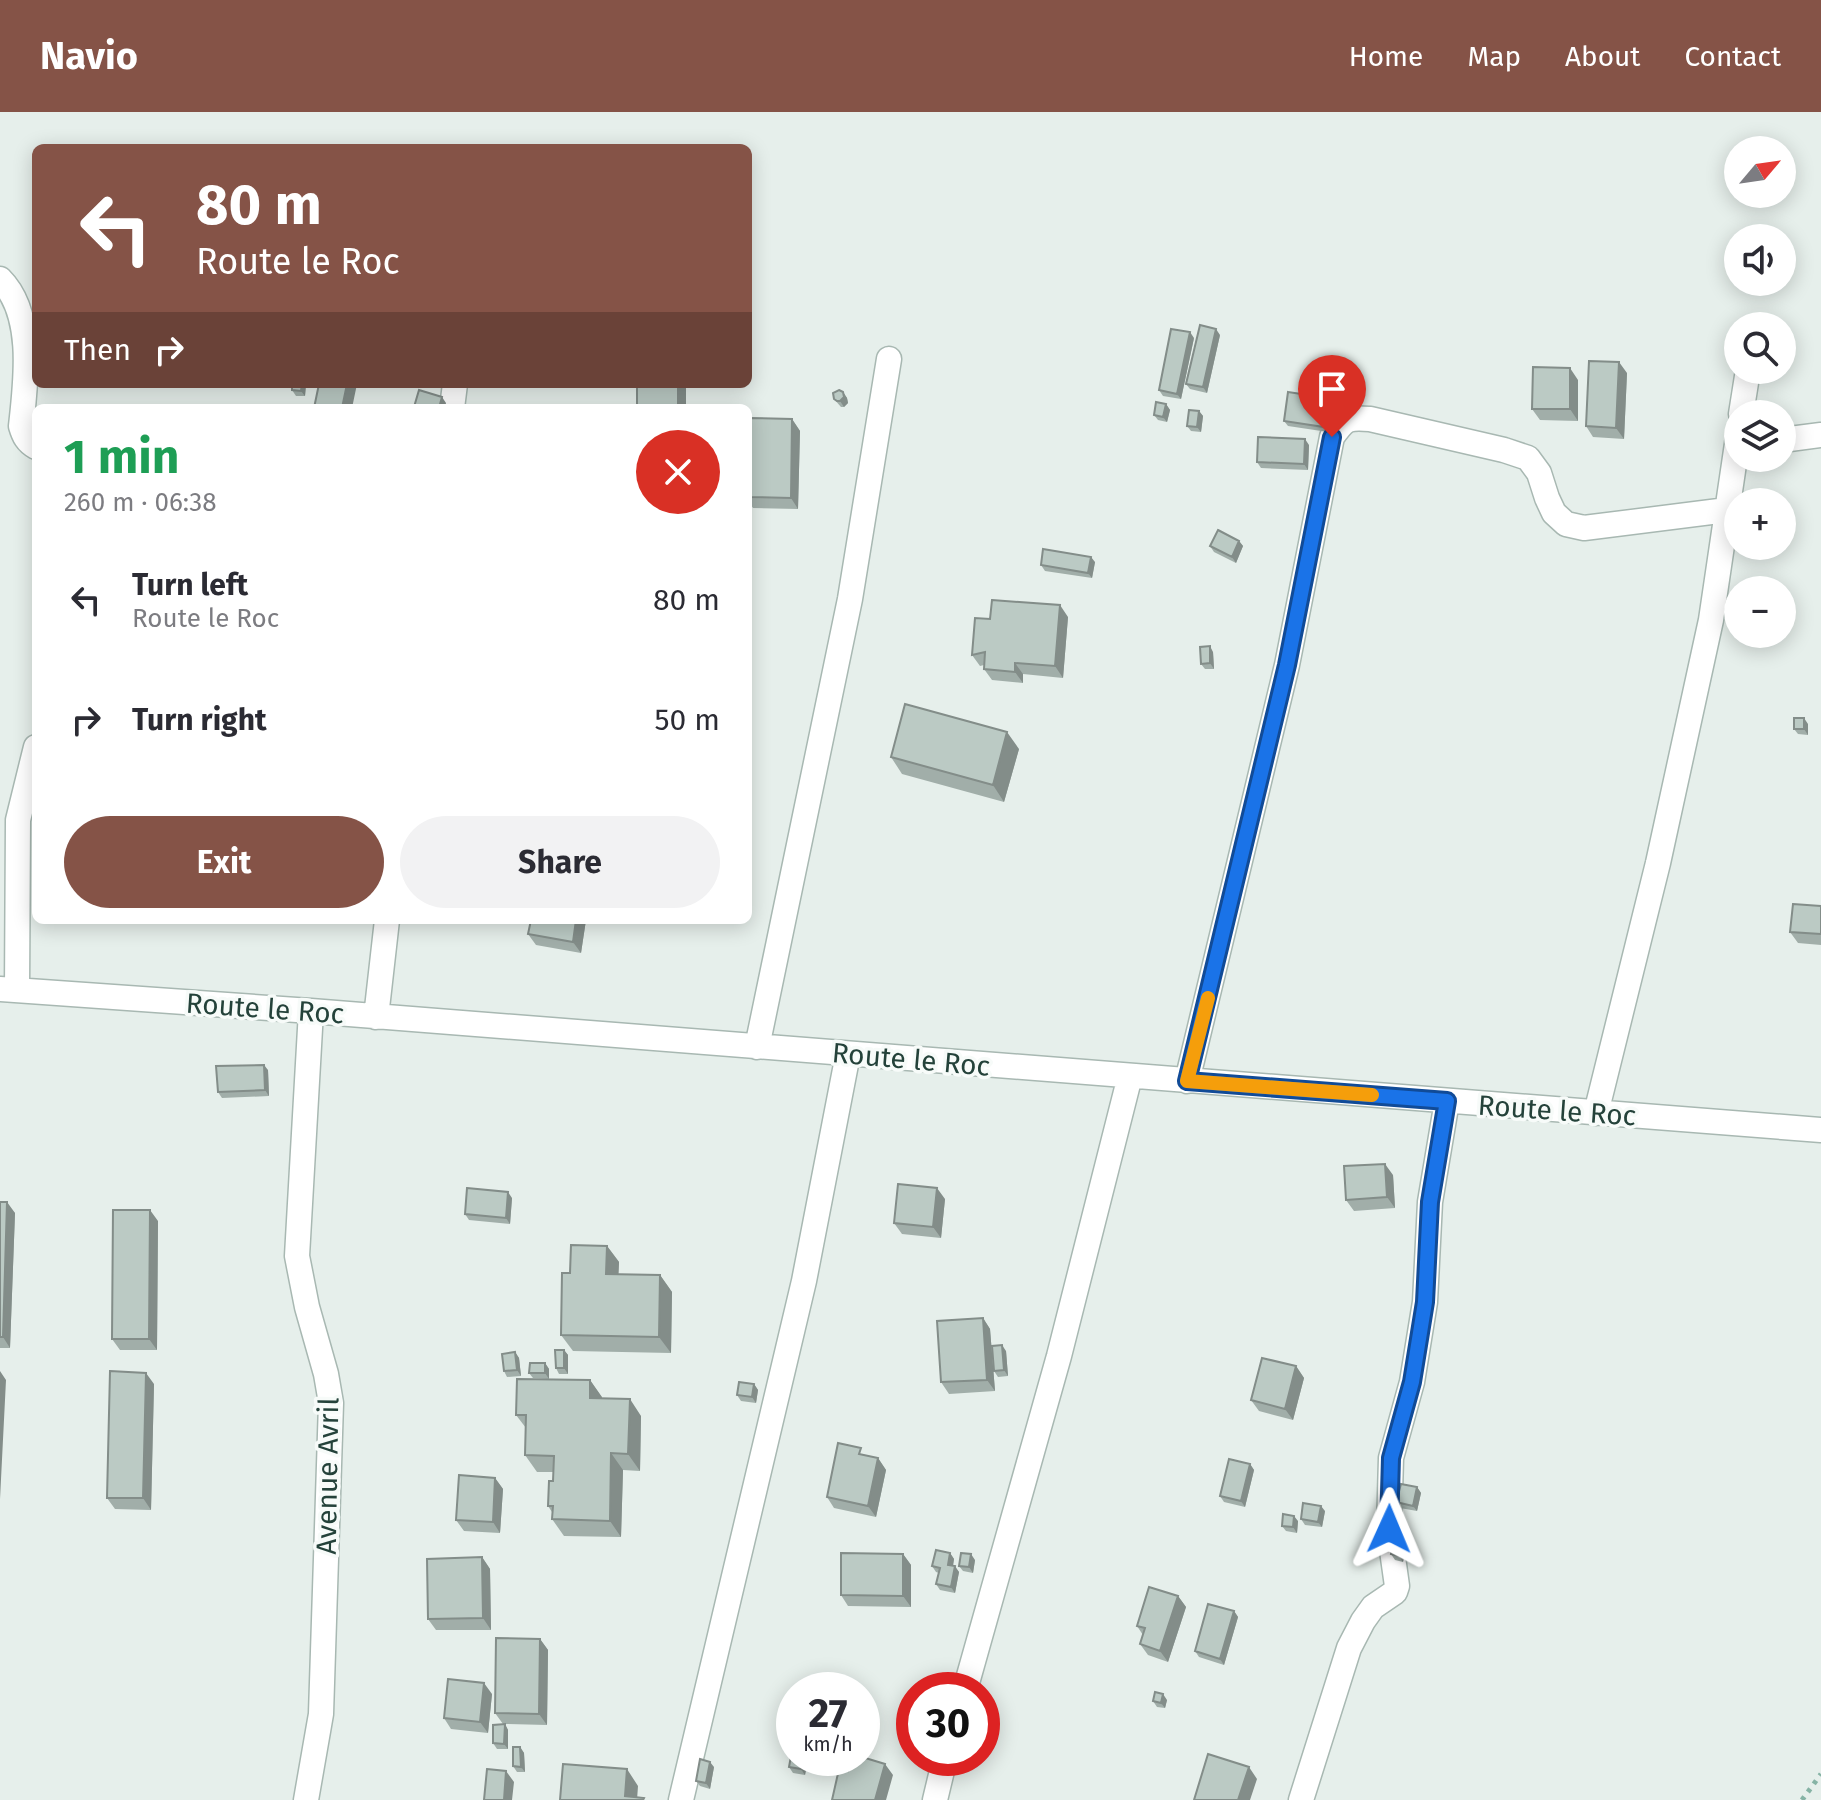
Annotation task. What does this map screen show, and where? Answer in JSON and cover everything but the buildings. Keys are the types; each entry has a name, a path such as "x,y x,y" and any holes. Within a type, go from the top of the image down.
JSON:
{"street":[{"path":"0,279 19,307 25,342 21,426 24,436 32,445"},
{"path":"757,1047 850,599 889,359"},
{"path":"1187,1081 1287,665 1332,437 1343,422 1352,417 1370,419 1528,458 1539,473 1554,513 1566,524 1584,528 1724,510"},
{"path":"1796,438 1821,435"},
{"path":"1596,1113 1661,848 1711,620 1724,531"},
{"path":"8,990 18,820 32,763"},
{"path":"376,1017 387,924"},
{"name":"Route le Roc","path":"8,990 1821,1130"},
{"name":"Avenue Avril","path":"306,1800 321,1714 331,1403 297,1256 311,1011"},
{"path":"681,1800 804,1281 848,1054"},
{"path":"970,1672 1059,1356 1130,1076"},
{"path":"1301,1800 1349,1648 1373,1607 1395,1592 1397,1586 1389,1529 1391,1458 1412,1382 1425,1302 1430,1202 1447,1101"},
{"path":"935,1800 941,1776"}],"path":[{"path":"1802,1800 1821,1774"}],"slow traffic":[{"path":"1208,998 1187,1081 1372,1095"}],"route":[{"path":"1332,437 1287,665 1187,1081 1447,1101 1430,1202 1425,1302 1412,1382 1391,1458 1389,1529"}]}
